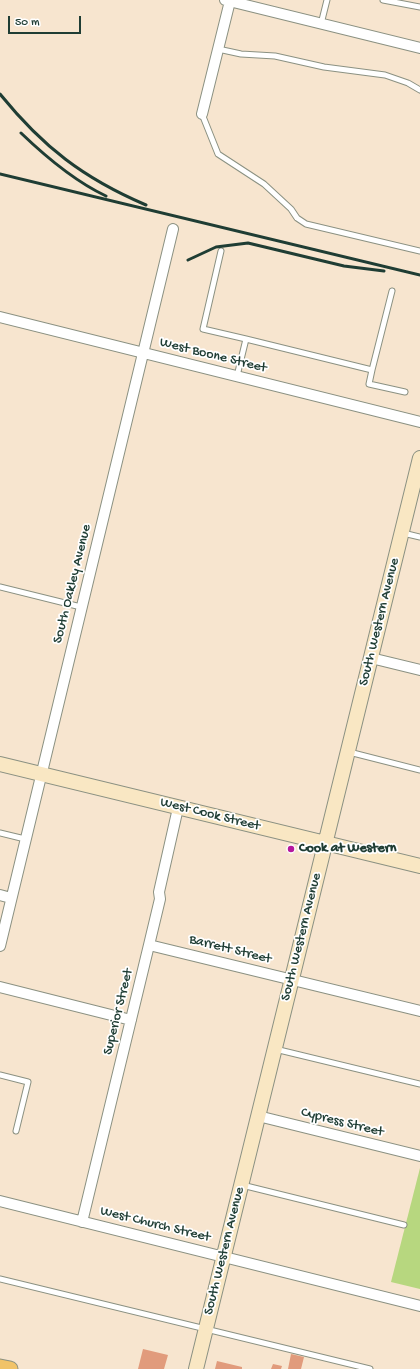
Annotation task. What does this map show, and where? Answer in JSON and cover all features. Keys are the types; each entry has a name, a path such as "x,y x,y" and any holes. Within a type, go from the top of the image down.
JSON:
{"main road":[{"path":"0,1367 10,1369"}],"street":[{"path":"202,114 228,1 420,48"},
{"name":"South Oakley Avenue","path":"0,946 40,774 144,353 173,229"},
{"name":"West Boone Street","path":"0,317 420,422"},
{"name":"South Western Avenue","path":"196,1369 420,458"},
{"path":"371,658 420,670"},
{"name":"West Cook Street","path":"0,764 420,866"},
{"name":"Superior Street","path":"82,1222 160,899 159,892 178,808"},
{"path":"0,895 11,898"},
{"name":"Barrett Street","path":"149,945 420,1011"},
{"path":"0,986 131,1020"},
{"name":"Cypress Street","path":"258,1116 420,1156"},
{"name":"West Church Street","path":"0,1201 420,1306"}],"lane":[{"path":"321,24 327,0"},
{"path":"383,0 420,7"},
{"path":"218,49 241,54 276,56 324,67 385,76 408,83 420,90"},
{"path":"202,114 218,154 264,184 291,209 297,218 306,224 420,251"},
{"path":"221,251 203,329 372,370"},
{"path":"392,291 369,384 405,392"},
{"path":"237,376 246,339"},
{"path":"402,532 420,537"},
{"path":"0,587 81,607"},
{"path":"348,752 420,770"},
{"path":"0,833 25,839"},
{"path":"275,1049 420,1084"},
{"path":"0,1074 28,1082 16,1131"},
{"path":"241,1185 404,1225"},
{"path":"0,1279 370,1369"}],"green space":[{"path":"420,1168 420,1289 391,1282"}],"building":[{"path":"143,1349 168,1355 164,1369 138,1369"},
{"path":"291,1354 304,1357 301,1369 288,1369"},
{"path":"217,1361 242,1367 242,1369 215,1369"},
{"path":"273,1364 282,1366 281,1369 271,1369"}],"railway":[{"path":"0,94 32,130 48,145 83,172 123,195 146,205"},
{"path":"21,133 61,168 94,190 106,196"},
{"path":"0,174 420,275"},
{"path":"188,260 216,247 248,243 344,266 384,271"}],"place":[{"name":"Cook at Western","path":"291,849"}]}
